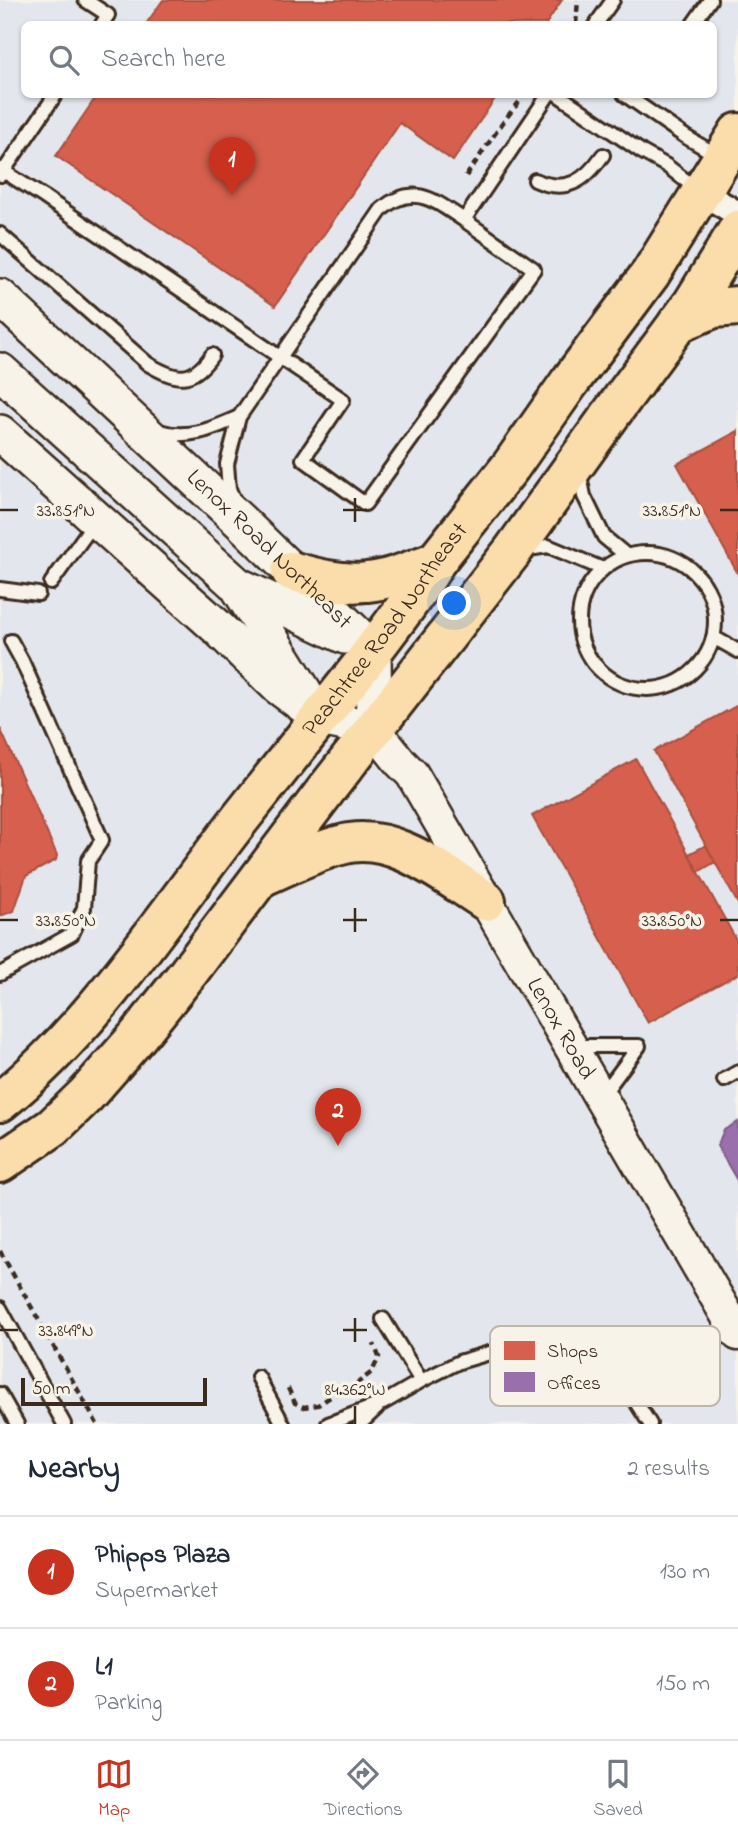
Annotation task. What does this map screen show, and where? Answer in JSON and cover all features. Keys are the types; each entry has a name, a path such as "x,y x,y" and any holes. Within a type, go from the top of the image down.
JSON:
{"highway":[{"name":"Peachtree Road Northeast","path":"0,1102 50,1058 97,1004 373,650 436,561 511,466 651,273 731,146"},
{"name":"Peachtree Road Northeast","path":"0,1163 53,1127 86,1095 188,973 373,729 512,552 678,323 738,230"},
{"path":"678,323 714,308 738,306"},
{"path":"291,571 336,582 368,582 395,576 436,561"},
{"path":"259,878 343,844 372,841 406,851 486,901"}],"main road":[{"name":"Lenox Road Northeast","path":"0,297 242,523 373,650 373,729"},
{"path":"0,371 237,585 321,718"},
{"path":"0,433 216,626 279,687 321,718 373,729"},
{"path":"237,585 373,650"}],"street":[{"path":"701,192 738,214"},
{"name":"Lenox Road","path":"373,729 412,774 738,1334"}],"lane":[{"path":"86,0 108,15 104,21"},
{"path":"598,21 613,0"},
{"path":"695,21 710,0"},
{"path":"53,98 1,172 281,357 343,400 303,459 365,504 534,269 440,204 420,195 406,195 393,200 382,209 281,357 239,417 228,464 229,489 242,523"},
{"path":"464,220 546,98"},
{"path":"562,98 667,166 701,192"},
{"path":"630,98 685,137 731,146"},
{"path":"535,180 555,187 579,181 592,172 603,155"},
{"path":"0,234 148,363 163,373 184,377 195,374 203,369 212,355"},
{"path":"135,423 174,435 212,429 239,417"},
{"path":"582,454 579,471 584,496 604,537 627,556"},
{"path":"51,583 96,519"},
{"path":"512,552 548,546 603,569"},
{"path":"647,553 667,557 686,566 701,580 710,597 715,617 713,637 705,656 693,671 677,682 659,688 639,689 617,682 598,669 585,651 579,629 580,607 588,586 603,569 627,556 647,553"},
{"path":"0,589 38,594"},
{"path":"713,637 738,651"},
{"path":"0,974 72,934 84,908 88,861 102,840 11,641"},
{"path":"570,1046 639,1046 600,1098"},
{"path":"724,1080 738,1072"},
{"path":"0,1308 64,1424"},
{"path":"383,1319 421,1381"},
{"path":"328,1424 383,1403 459,1362 490,1353"},
{"path":"258,1377 283,1424"},
{"path":"0,1394 17,1424"},
{"path":"360,1424 383,1403"},
{"path":"374,1424 383,1403"},
{"path":"638,1406 650,1424"}],"path":[{"path":"576,21 578,0"},
{"path":"466,176 508,114 522,98"},
{"path":"0,1251 97,1424"},
{"path":"288,1388 295,1403 304,1407 318,1405 351,1388 372,1372 379,1357 374,1343"}],"shaded area":[{"path":"0,0 738,0 738,1424 0,1424"}],"building: Shops":[{"path":"163,0 562,0 548,21 148,21"},
{"path":"95,98 495,98 453,161 400,123 275,306 56,156"},
{"path":"738,431 738,574 677,464"},
{"path":"738,705 738,904 654,751"},
{"path":"0,728 57,855 56,860 26,876 14,911 0,916"},
{"path":"636,759 738,943 738,974 648,1023 532,816"},
{"path":"706,845 715,862 698,872 689,854"}],"building: Offices":[{"path":"738,1122 738,1182 717,1146 724,1130"}],"place":[{"name":"Phipps Plaza","path":"232,195"},
{"name":"L1","path":"338,1146"}]}
